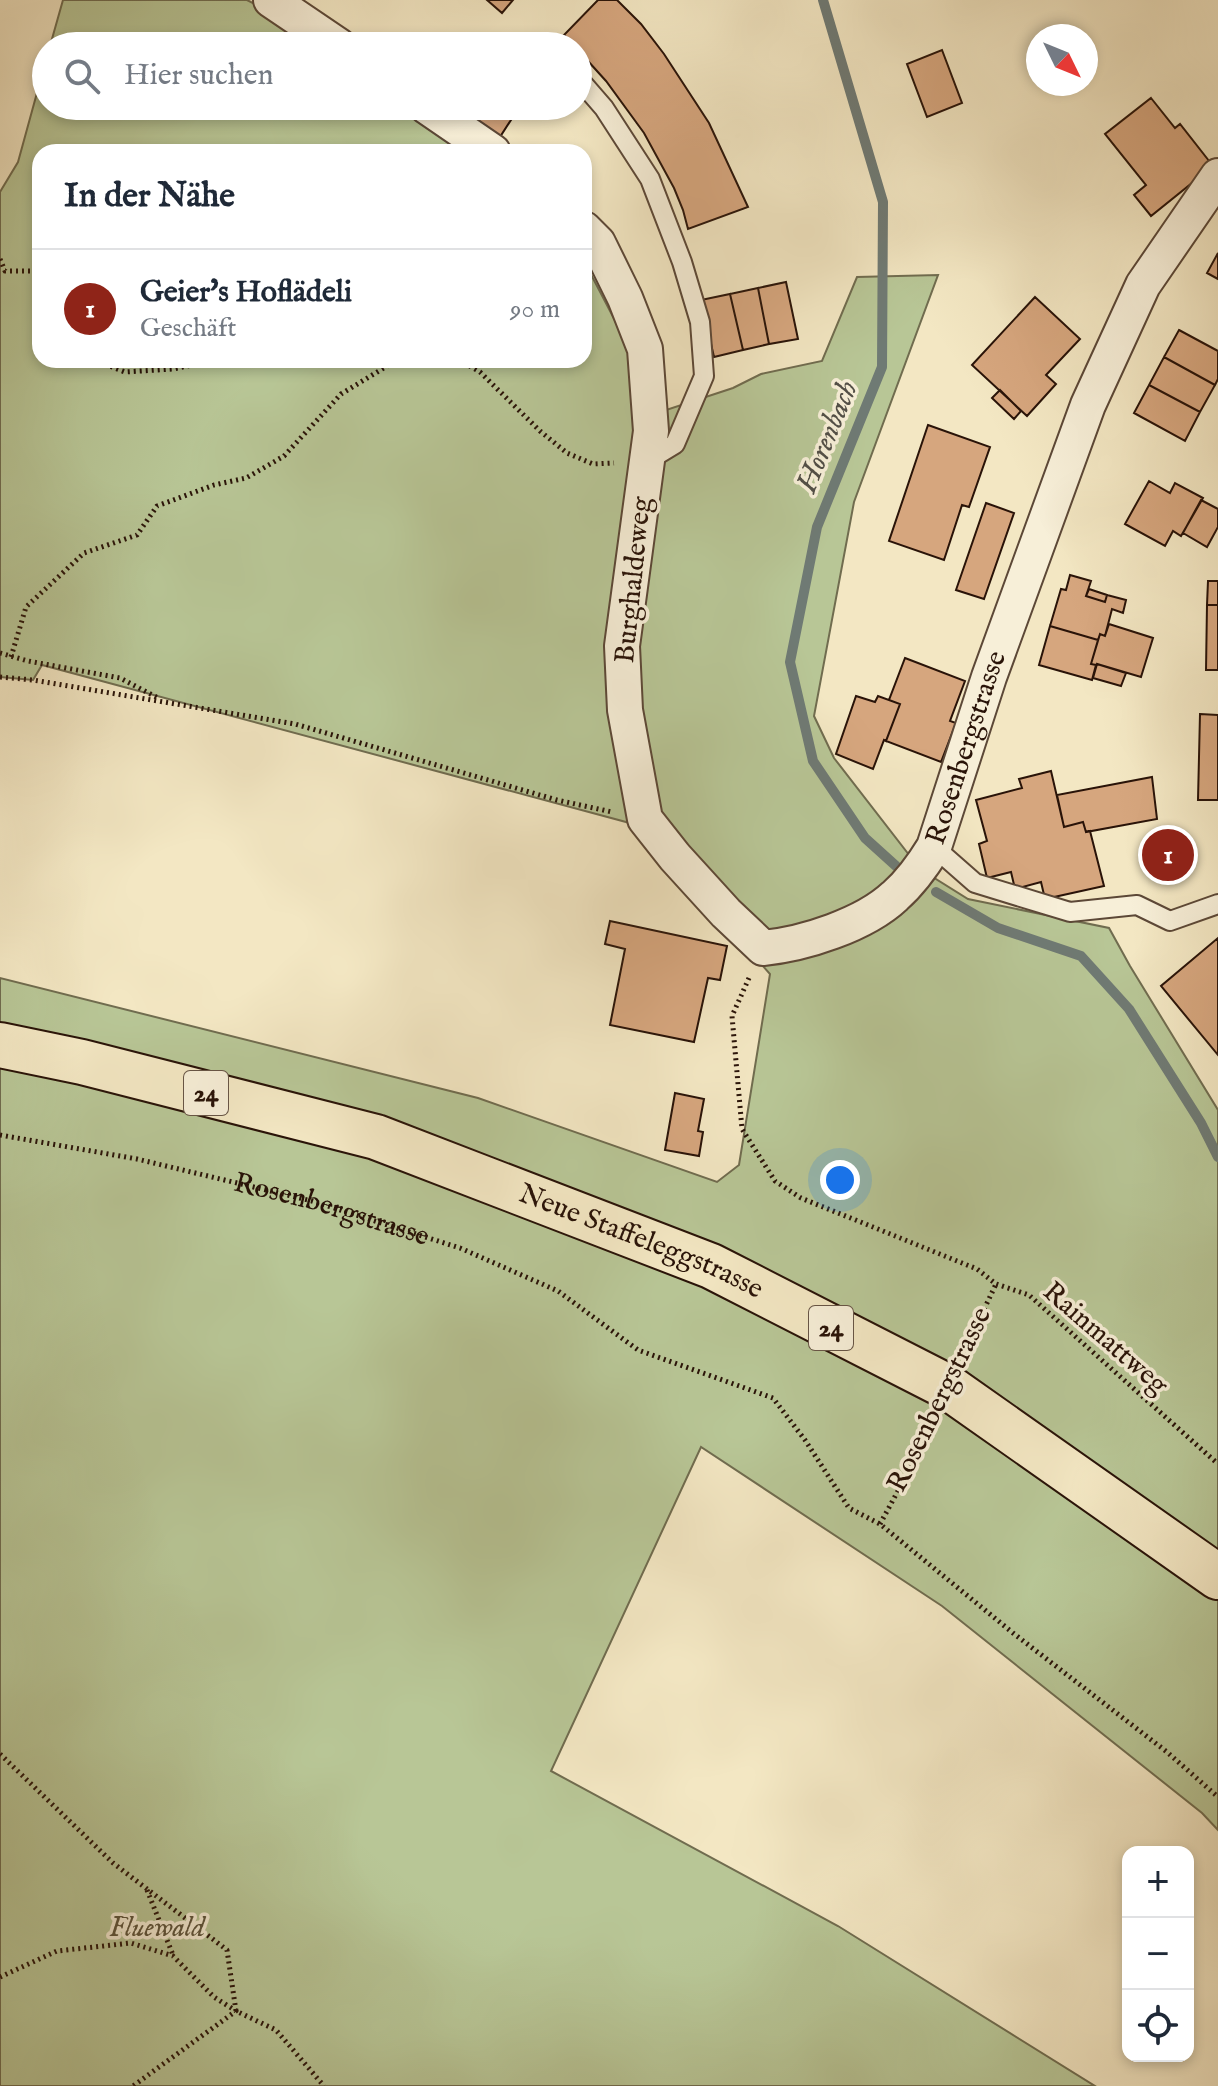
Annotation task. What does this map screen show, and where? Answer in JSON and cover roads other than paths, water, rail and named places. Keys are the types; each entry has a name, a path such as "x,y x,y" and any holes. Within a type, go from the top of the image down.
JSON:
{"main road":[{"name":"Neue Staffeleggstrasse","path":"0,1045 82,1062 376,1137 711,1266 948,1387 1218,1577"}],"street":[{"path":"271,0 318,32"},
{"path":"446,120 481,144"},
{"name":"Rosenbergstrasse","path":"763,948 787,946 866,916 894,897 920,869 934,847 989,677 1088,405 1143,285 1218,176"},
{"name":"Burghaldeweg","path":"592,237 598,243 625,298 645,349 651,431 622,646 625,710 645,819 726,913 763,948"}],"lane":[{"path":"592,94 650,179 682,262 700,322 704,376 675,444 647,461"},
{"path":"934,847 975,883 1070,912 1137,905 1170,921 1218,904"}],"waterway":[{"name":"Horenbach","path":"823,0 883,202 882,367 817,527 790,662 813,761 865,838 896,866"},
{"name":"Horenbach","path":"936,892 998,928 1081,956 1129,1009 1201,1123 1218,1157"}],"place":[{"name":"Geier's Hoflädeli","path":"1168,855"}],"park label":[{"name":"Fluewald","path":"157,1928"}]}
